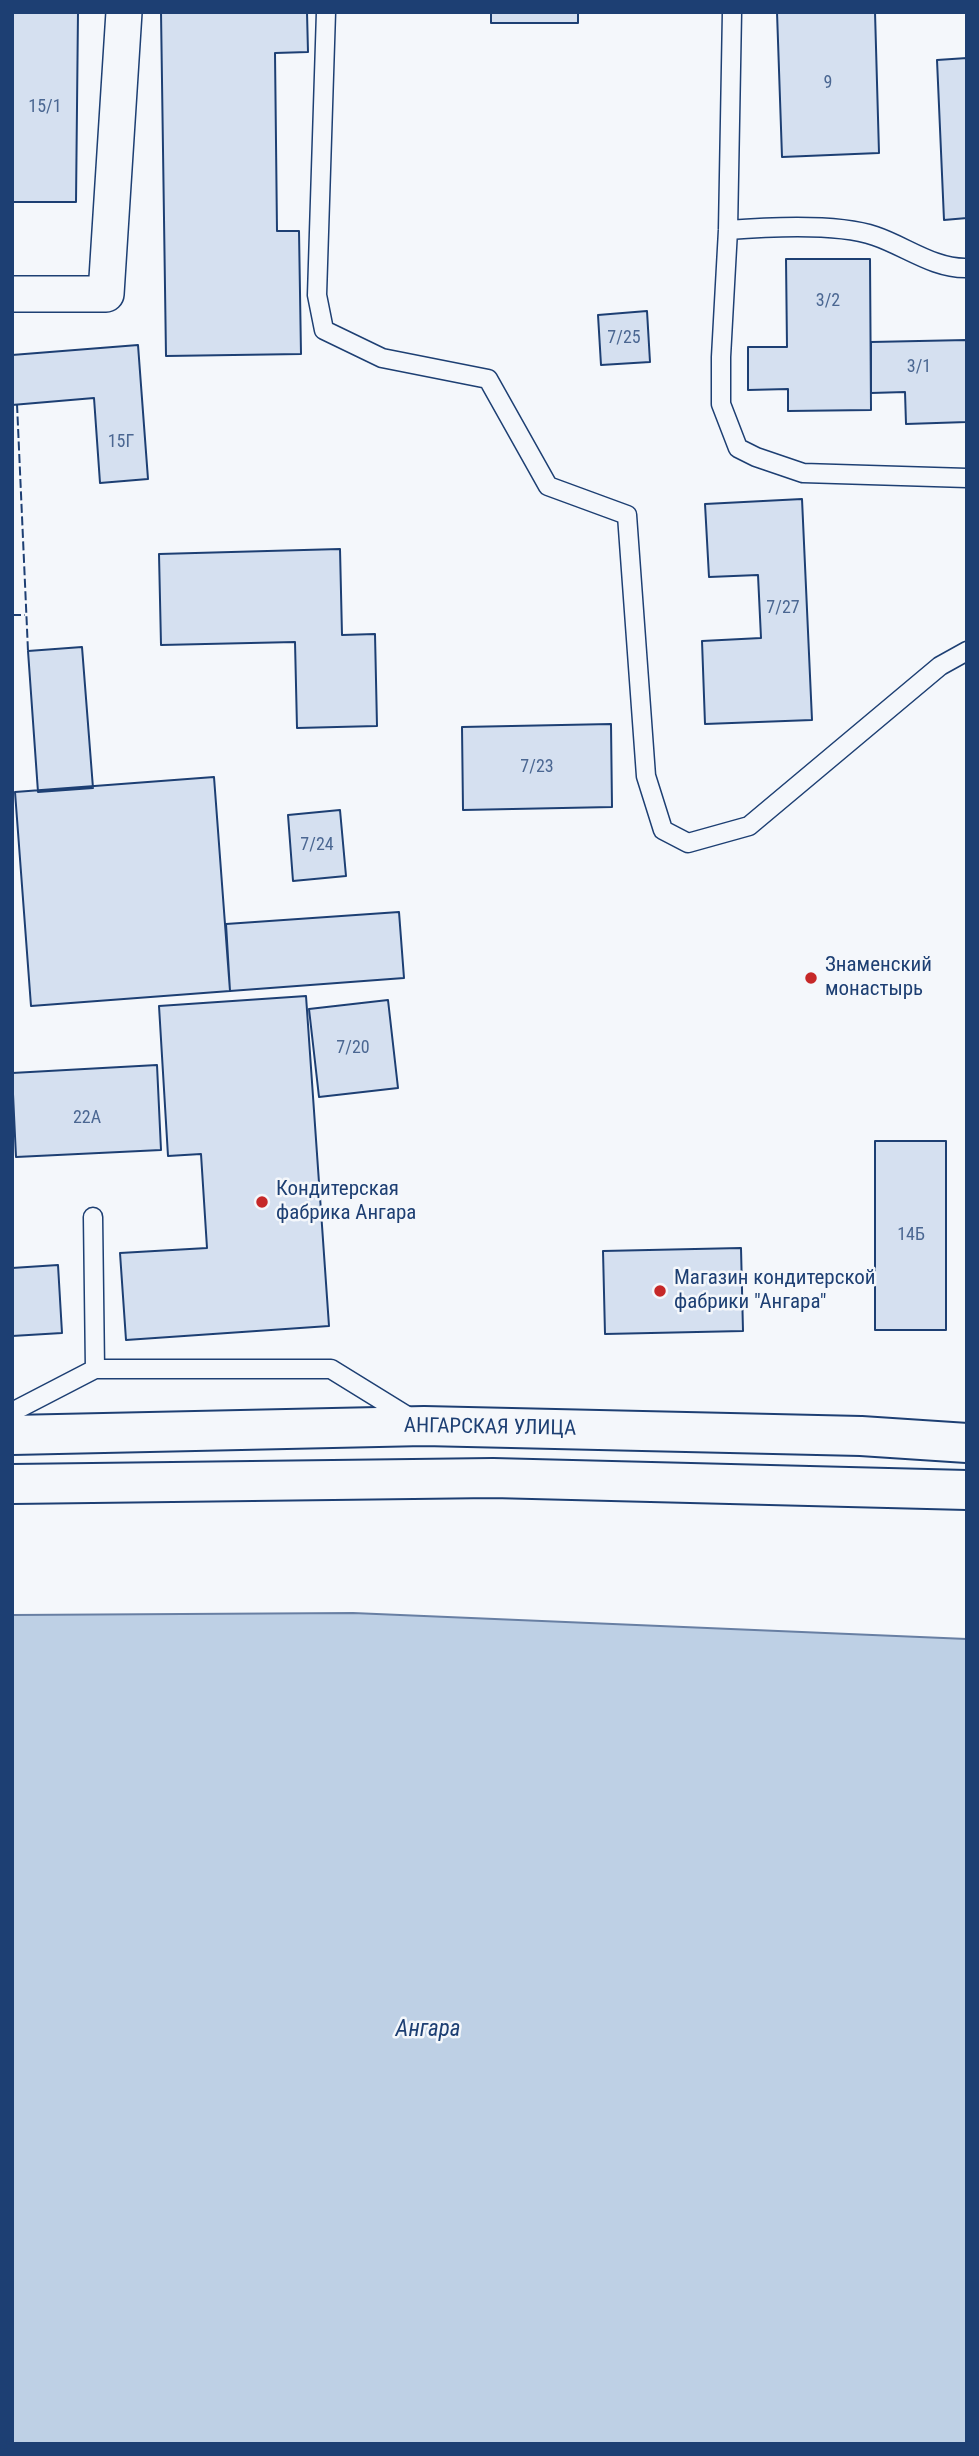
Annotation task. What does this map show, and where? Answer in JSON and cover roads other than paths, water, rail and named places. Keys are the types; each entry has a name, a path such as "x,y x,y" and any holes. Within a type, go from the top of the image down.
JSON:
{"main road":[{"name":"АНГАРСКАЯ УЛИЦА","path":"12,1435 424,1426 861,1436 967,1443"},
{"path":"12,1484 493,1478 967,1490"}],"street":[{"path":"12,295 106,294 124,12"}],"lane":[{"path":"326,12 317,295 324,330 382,358 488,379 548,486 627,515 646,776 663,830 688,843 750,826 940,666 967,651"},
{"path":"732,12 728,230 720,357 721,404 738,448 803,473 967,478"},
{"path":"728,230 761,227 829,229 873,235 934,262 967,268"},
{"path":"93,1217 94,1369"},
{"path":"12,1412 94,1369 331,1369 424,1426"}],"water":[{"name":"Ангара","path":"353,1613 967,1639 967,2444 12,2444 12,1615"}],"place":[{"name":"Знаменский монастырь","path":"811,978"},
{"name":"Кондитерская фабрика Ангара","path":"262,1202"},
{"name":"Магазин кондитерской фабрики \"Ангара\"","path":"660,1291"}]}
